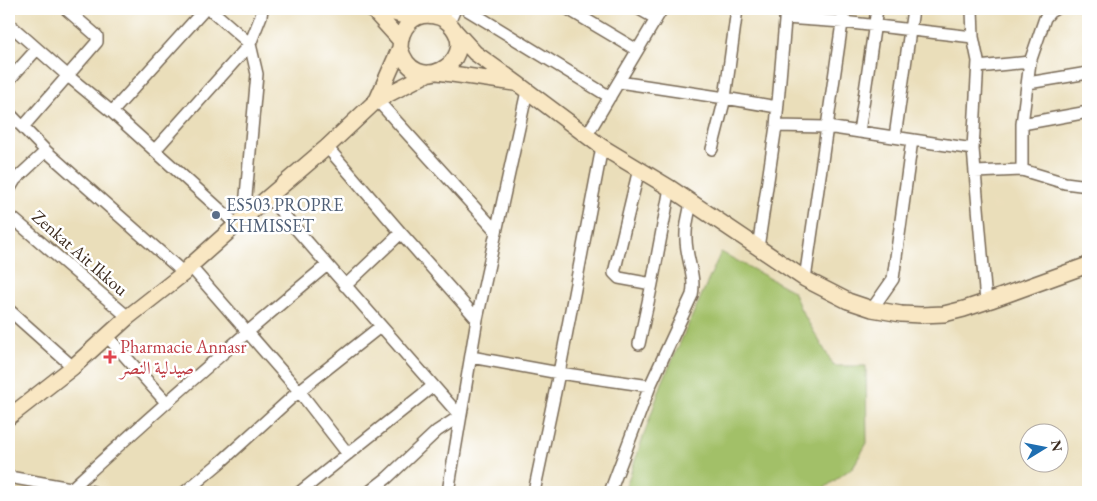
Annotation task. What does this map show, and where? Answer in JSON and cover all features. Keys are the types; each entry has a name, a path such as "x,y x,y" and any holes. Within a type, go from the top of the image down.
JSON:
{"main road":[{"path":"372,9 400,44 402,55 408,64 418,71 523,88"},
{"path":"381,9 426,14 453,21 475,53 602,146 670,188 805,279 848,301 901,314 944,314 986,302 1088,265"},
{"path":"377,100 403,32 407,25 426,14"},
{"path":"9,418 73,367 128,317 187,269 328,147 377,100 447,68 454,60 458,51 458,41 453,21"}],"street":[{"path":"23,127 98,40 98,36 68,9"},
{"path":"112,112 205,9"},
{"path":"210,9 250,44 257,74 241,222"},
{"path":"155,150 250,44 262,9"},
{"path":"466,9 610,97"},
{"path":"568,9 637,50"},
{"path":"587,134 658,14 639,9"},
{"path":"712,149 725,98 737,9"},
{"path":"771,9 843,22 973,37"},
{"path":"805,279 844,9"},
{"path":"859,132 876,9"},
{"path":"895,137 913,9"},
{"path":"972,9 973,37 978,57 973,149 986,302"},
{"path":"1022,170 1022,124 1030,62 1045,18 1055,9"},
{"path":"758,248 776,126 786,13"},
{"path":"9,24 241,222"},
{"path":"9,80 37,49"},
{"path":"978,66 1030,62"},
{"path":"1028,84 1088,72"},
{"path":"619,82 777,107"},
{"path":"448,492 477,319 523,88"},
{"path":"377,100 496,231"},
{"path":"1022,124 1088,112"},
{"path":"9,114 46,151 187,269 247,332 299,391 348,454"},
{"path":"776,126 827,127 973,149"},
{"path":"872,308 894,279 912,140"},
{"path":"534,492 559,373 602,146"},
{"path":"328,147 477,319"},
{"path":"11,181 46,151"},
{"path":"639,169 614,273 619,278 652,284"},
{"path":"975,172 1022,170 1065,183 1088,186"},
{"path":"639,344 670,188"},
{"path":"268,198 460,416"},
{"path":"610,492 650,386 692,295 692,272 686,239 686,227 691,202"},
{"name":"Zenkat Ait Ikkou","path":"9,216 128,317"},
{"path":"345,286 401,233"},
{"path":"72,488 166,402 327,265"},
{"path":"9,310 73,367"},
{"path":"185,492 299,391 381,326"},
{"path":"107,336 166,402"},
{"path":"471,357 559,373 650,386"},
{"path":"300,492 433,386"},
{"path":"369,492 387,478 437,431 460,416"},
{"path":"9,477 93,492"}],"green space":[{"path":"721,252 793,291 800,308 834,366 866,366 867,443 853,467 819,492 624,492 662,383"}],"place":[{"name":"ES503 PROPRE KHMISSET","path":"216,215"},
{"name":"Pharmacie Annasr صيدلية النصر","path":"110,357"}]}
